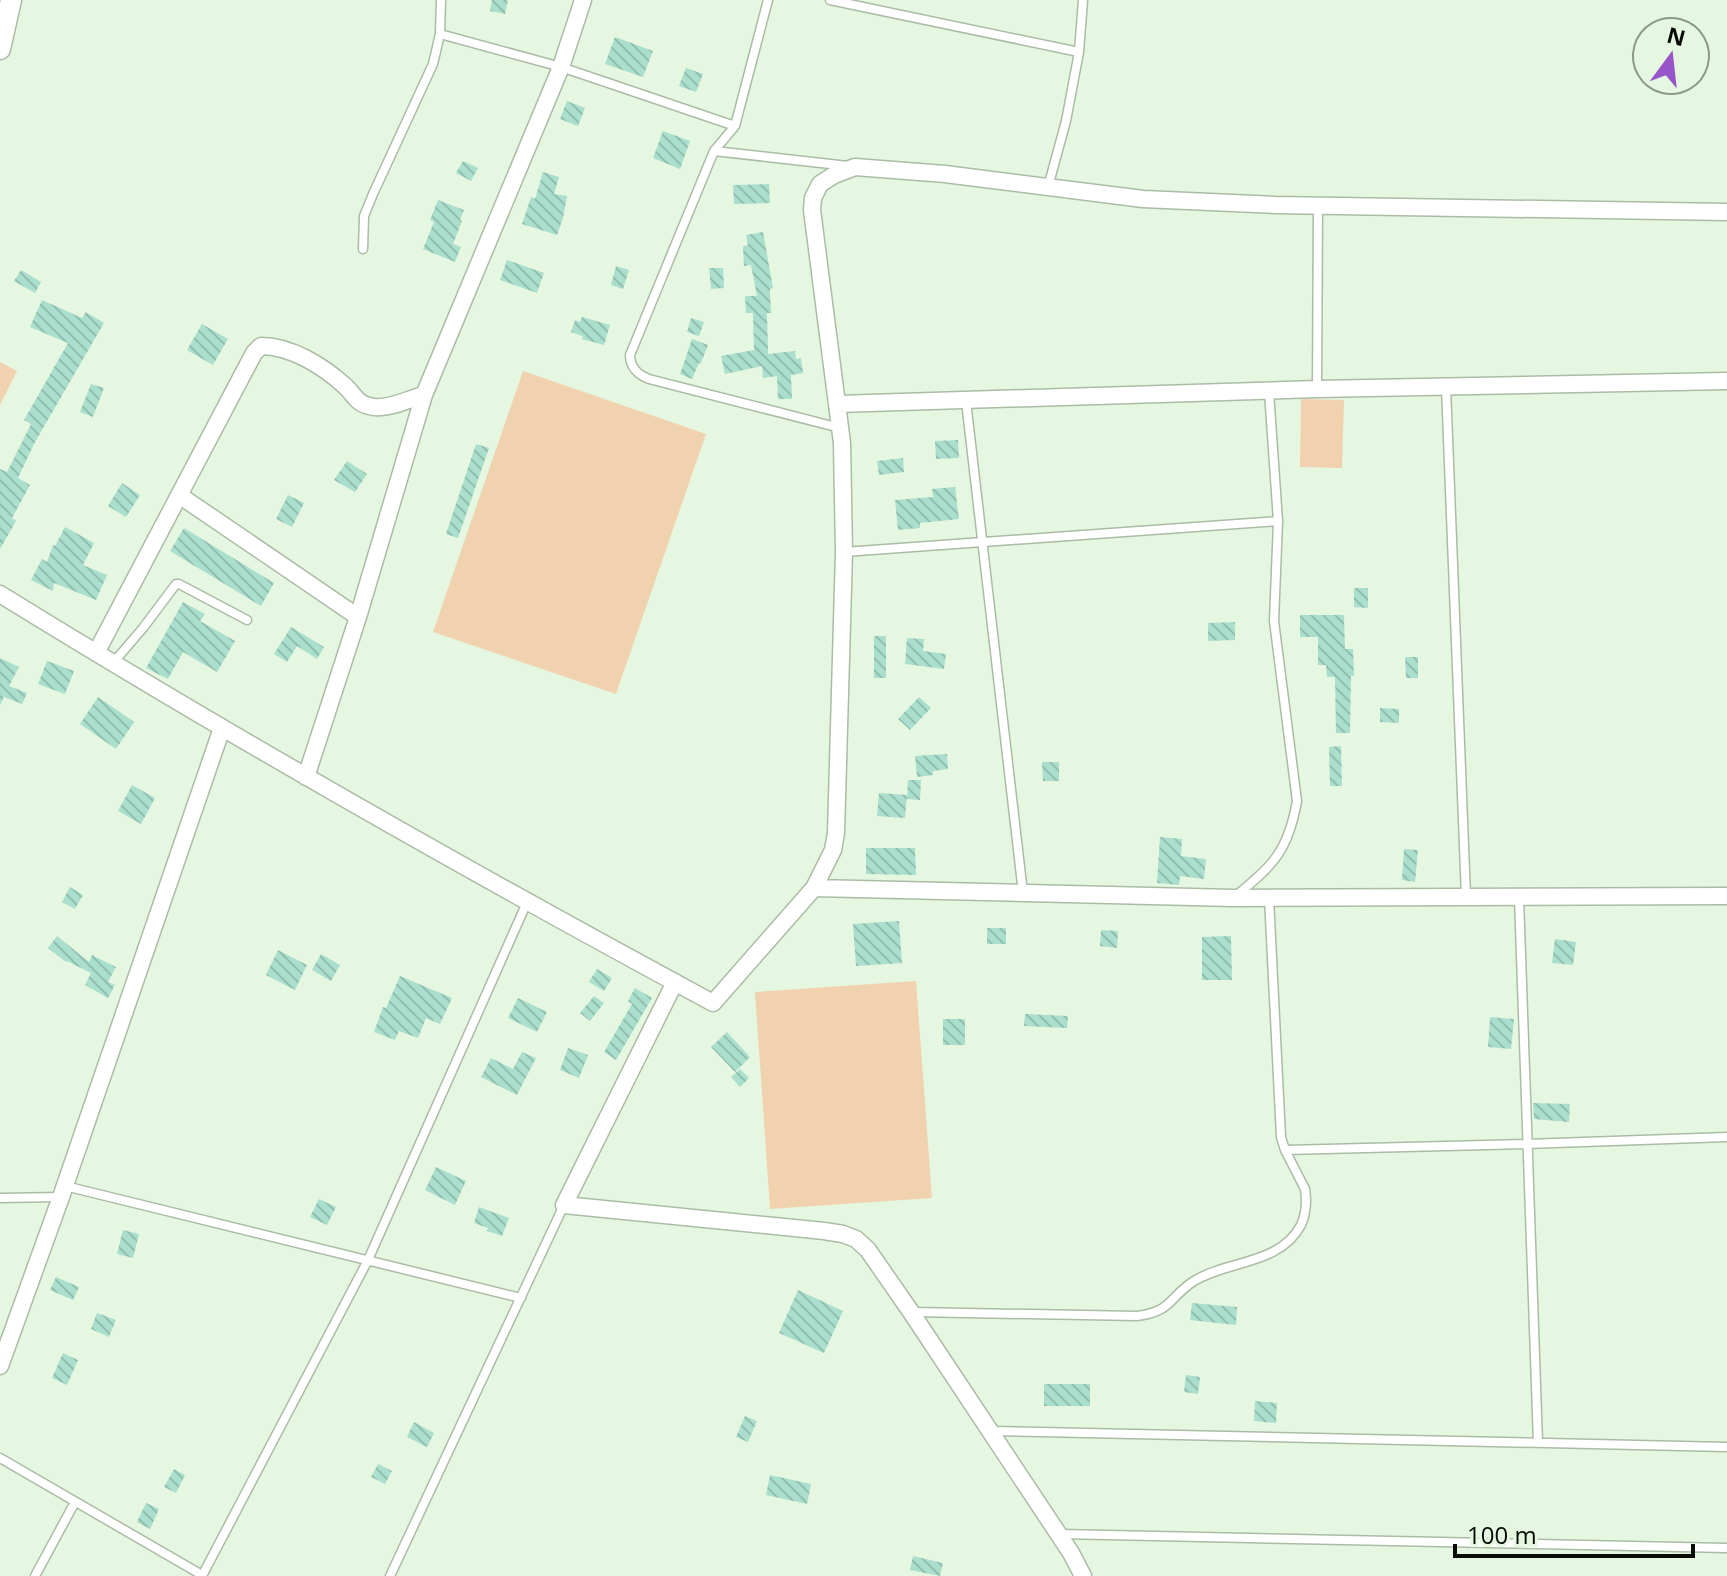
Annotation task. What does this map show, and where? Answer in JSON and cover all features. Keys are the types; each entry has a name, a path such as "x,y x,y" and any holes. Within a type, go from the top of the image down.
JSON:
{"street":[{"path":"0,49 11,0"},
{"path":"306,777 358,617 424,395 561,67 583,0"},
{"path":"0,594 306,777 713,1003 814,888 833,850 836,833 844,552 838,404 812,210 813,198 820,184 855,167 945,174 1143,199 1318,206 1727,212"},
{"path":"96,653 254,353 261,346 276,346 314,363 348,388 355,400 366,406 380,408 424,395"},
{"path":"838,404 1317,389 1727,381"},
{"path":"179,495 358,617"},
{"path":"0,1366 222,728"},
{"path":"814,888 1234,898 1727,896"},
{"path":"675,982 564,1205 843,1234 856,1239 868,1250 911,1312 1083,1576"}],"lane":[{"path":"363,249 364,216 433,64 440,34 441,0"},
{"path":"768,0 735,126 714,151 630,355 631,365 641,376 649,379 840,428"},
{"path":"830,0 1079,52"},
{"path":"1048,188 1066,121 1079,52 1083,0"},
{"path":"440,34 561,67 735,126"},
{"path":"714,151 855,167"},
{"path":"1317,389 1318,206"},
{"path":"1446,387 1466,898"},
{"path":"1234,898 1264,872 1282,850 1292,827 1297,801 1274,621 1278,521 1269,392"},
{"path":"966,400 1023,893"},
{"path":"844,552 1278,521"},
{"path":"113,663 176,584 247,620"},
{"path":"911,1312 1152,1314 1166,1307 1193,1282 1220,1269 1268,1255 1291,1240 1304,1219 1306,1197 1281,1137 1269,898"},
{"path":"1519,898 1538,1443"},
{"path":"0,1458 202,1576 368,1260 528,900"},
{"path":"1285,1150 1727,1137"},
{"path":"0,1198 63,1191 521,1298"},
{"path":"390,1576 564,1205"},
{"path":"990,1431 1727,1447"},
{"path":"35,1576 75,1502"},
{"path":"1058,1534 1727,1548"}],"shaded area":[{"path":"0,362 17,371 0,405"},
{"path":"523,371 706,434 616,694 433,632"},
{"path":"1301,399 1344,400 1342,468 1300,467"},
{"path":"916,981 932,1198 770,1209 755,992"}],"building":[{"path":"492,0 508,0 505,14 490,11"},
{"path":"615,37 653,51 643,77 605,64"},
{"path":"686,68 703,74 696,92 679,86"},
{"path":"567,101 585,108 578,126 560,119"},
{"path":"663,131 690,141 680,169 653,158"},
{"path":"463,161 478,168 471,181 456,173"},
{"path":"543,172 559,177 554,194 567,196 557,235 522,224 531,197 535,199"},
{"path":"769,184 770,203 734,204 733,185"},
{"path":"438,200 464,210 453,244 461,247 455,262 423,249 434,222 430,220"},
{"path":"763,232 773,288 770,289 771,313 767,313 768,354 795,351 796,359 801,358 803,373 791,375 792,399 778,399 777,376 763,378 762,366 725,374 721,356 754,350 753,313 746,313 745,296 757,296 751,265 744,266 743,246 748,245 746,235"},
{"path":"507,260 544,273 537,293 500,280"},
{"path":"616,266 629,270 623,289 611,285"},
{"path":"709,268 723,268 724,288 711,289"},
{"path":"21,270 41,282 35,293 14,281"},
{"path":"42,300 82,318 86,312 104,323 35,442 18,478 30,485 12,518 16,521 0,549 0,469 7,472 31,424 24,420 68,343 30,327"},
{"path":"582,317 610,325 604,345 582,339 583,336 571,332 575,320 580,322"},
{"path":"691,318 704,322 699,336 687,332"},
{"path":"202,324 228,339 213,365 187,350"},
{"path":"692,339 708,345 692,379 680,374"},
{"path":"91,384 104,388 93,417 80,412"},
{"path":"958,440 959,458 936,459 935,441"},
{"path":"476,444 489,448 458,538 446,534"},
{"path":"903,458 904,472 879,475 877,461"},
{"path":"347,461 367,474 355,492 334,480"},
{"path":"122,483 140,495 126,517 108,506"},
{"path":"955,487 959,519 920,523 920,528 898,530 895,500 933,497 932,489"},
{"path":"288,495 304,503 292,527 276,519"},
{"path":"65,527 94,543 83,565 107,575 96,600 54,583 53,591 31,580 42,559 47,562 53,545"},
{"path":"184,528 274,583 261,606 170,551"},
{"path":"1354,588 1368,588 1368,608 1354,607"},
{"path":"183,602 205,614 200,621 235,641 217,672 183,652 168,679 146,668"},
{"path":"1300,615 1344,615 1345,649 1353,649 1350,733 1336,733 1335,677 1327,677 1326,665 1318,665 1318,637 1300,637"},
{"path":"1235,622 1235,640 1208,641 1208,623"},
{"path":"291,627 324,647 317,659 297,646 287,662 274,654"},
{"path":"874,636 886,636 886,678 874,678"},
{"path":"907,638 924,639 923,651 946,654 944,669 905,664"},
{"path":"1405,657 1418,657 1418,678 1406,678"},
{"path":"0,658 19,667 9,686 27,693 22,704 4,697 0,705"},
{"path":"47,661 74,671 65,694 38,684"},
{"path":"98,697 134,722 116,749 80,724"},
{"path":"919,697 931,708 910,730 898,719"},
{"path":"1380,708 1399,709 1399,723 1380,722"},
{"path":"1341,746 1342,786 1330,786 1329,747"},
{"path":"947,754 948,769 917,777 915,756"},
{"path":"1042,762 1059,762 1059,781 1043,781"},
{"path":"908,780 921,780 920,800 907,799"},
{"path":"132,785 155,798 141,824 118,811"},
{"path":"879,793 907,795 905,818 877,816"},
{"path":"1160,837 1182,839 1181,856 1206,859 1204,879 1180,876 1179,885 1157,883"},
{"path":"866,848 915,848 916,875 866,874"},
{"path":"1404,849 1418,850 1415,882 1402,880"},
{"path":"70,887 83,895 75,909 62,902"},
{"path":"899,921 902,963 856,966 853,924"},
{"path":"987,928 1006,928 1006,944 987,944"},
{"path":"1101,930 1118,931 1117,948 1100,946"},
{"path":"57,936 89,962 92,955 116,967 108,982 115,985 108,998 85,985 91,973 66,962 48,948"},
{"path":"1231,936 1232,980 1202,980 1202,937"},
{"path":"1555,939 1576,942 1573,965 1552,963"},
{"path":"278,950 307,965 295,990 266,975"},
{"path":"321,954 340,965 331,981 312,970"},
{"path":"597,969 612,978 604,991 589,982"},
{"path":"400,976 452,998 440,1024 426,1018 418,1038 399,1031 395,1040 374,1032"},
{"path":"635,988 652,998 616,1060 604,1052 632,1004 628,1001"},
{"path":"594,996 604,1003 590,1021 580,1013"},
{"path":"518,998 547,1012 537,1032 508,1018"},
{"path":"1025,1014 1068,1016 1067,1028 1024,1026"},
{"path":"1490,1017 1514,1019 1511,1049 1488,1047"},
{"path":"943,1019 965,1019 965,1045 943,1045"},
{"path":"727,1032 750,1057 735,1072 711,1047"},
{"path":"568,1048 588,1055 579,1078 560,1070"},
{"path":"522,1052 536,1058 517,1095 481,1077 491,1058 513,1069"},
{"path":"740,1069 749,1078 740,1087 731,1077"},
{"path":"1533,1103 1570,1104 1569,1122 1534,1119"},
{"path":"436,1167 466,1181 455,1205 425,1190"},
{"path":"319,1199 336,1207 327,1225 310,1217"},
{"path":"479,1207 509,1218 502,1236 474,1223"},
{"path":"123,1230 139,1234 133,1258 117,1254"},
{"path":"56,1277 79,1287 73,1300 50,1290"},
{"path":"798,1290 843,1311 824,1353 779,1333"},
{"path":"1192,1303 1237,1307 1236,1325 1190,1320"},
{"path":"97,1313 116,1320 109,1337 91,1329"},
{"path":"63,1353 78,1360 67,1385 52,1378"},
{"path":"1186,1375 1200,1377 1198,1394 1184,1392"},
{"path":"1044,1384 1090,1384 1090,1406 1044,1406"},
{"path":"1255,1401 1277,1403 1276,1423 1254,1421"},
{"path":"745,1416 757,1421 748,1442 736,1437"},
{"path":"414,1422 434,1433 427,1447 407,1437"},
{"path":"378,1464 392,1471 385,1484 371,1477"},
{"path":"174,1469 185,1475 176,1493 164,1487"},
{"path":"770,1475 811,1484 807,1504 766,1495"},
{"path":"146,1503 159,1509 150,1529 137,1522"},
{"path":"913,1556 943,1563 940,1576 910,1570"}]}
